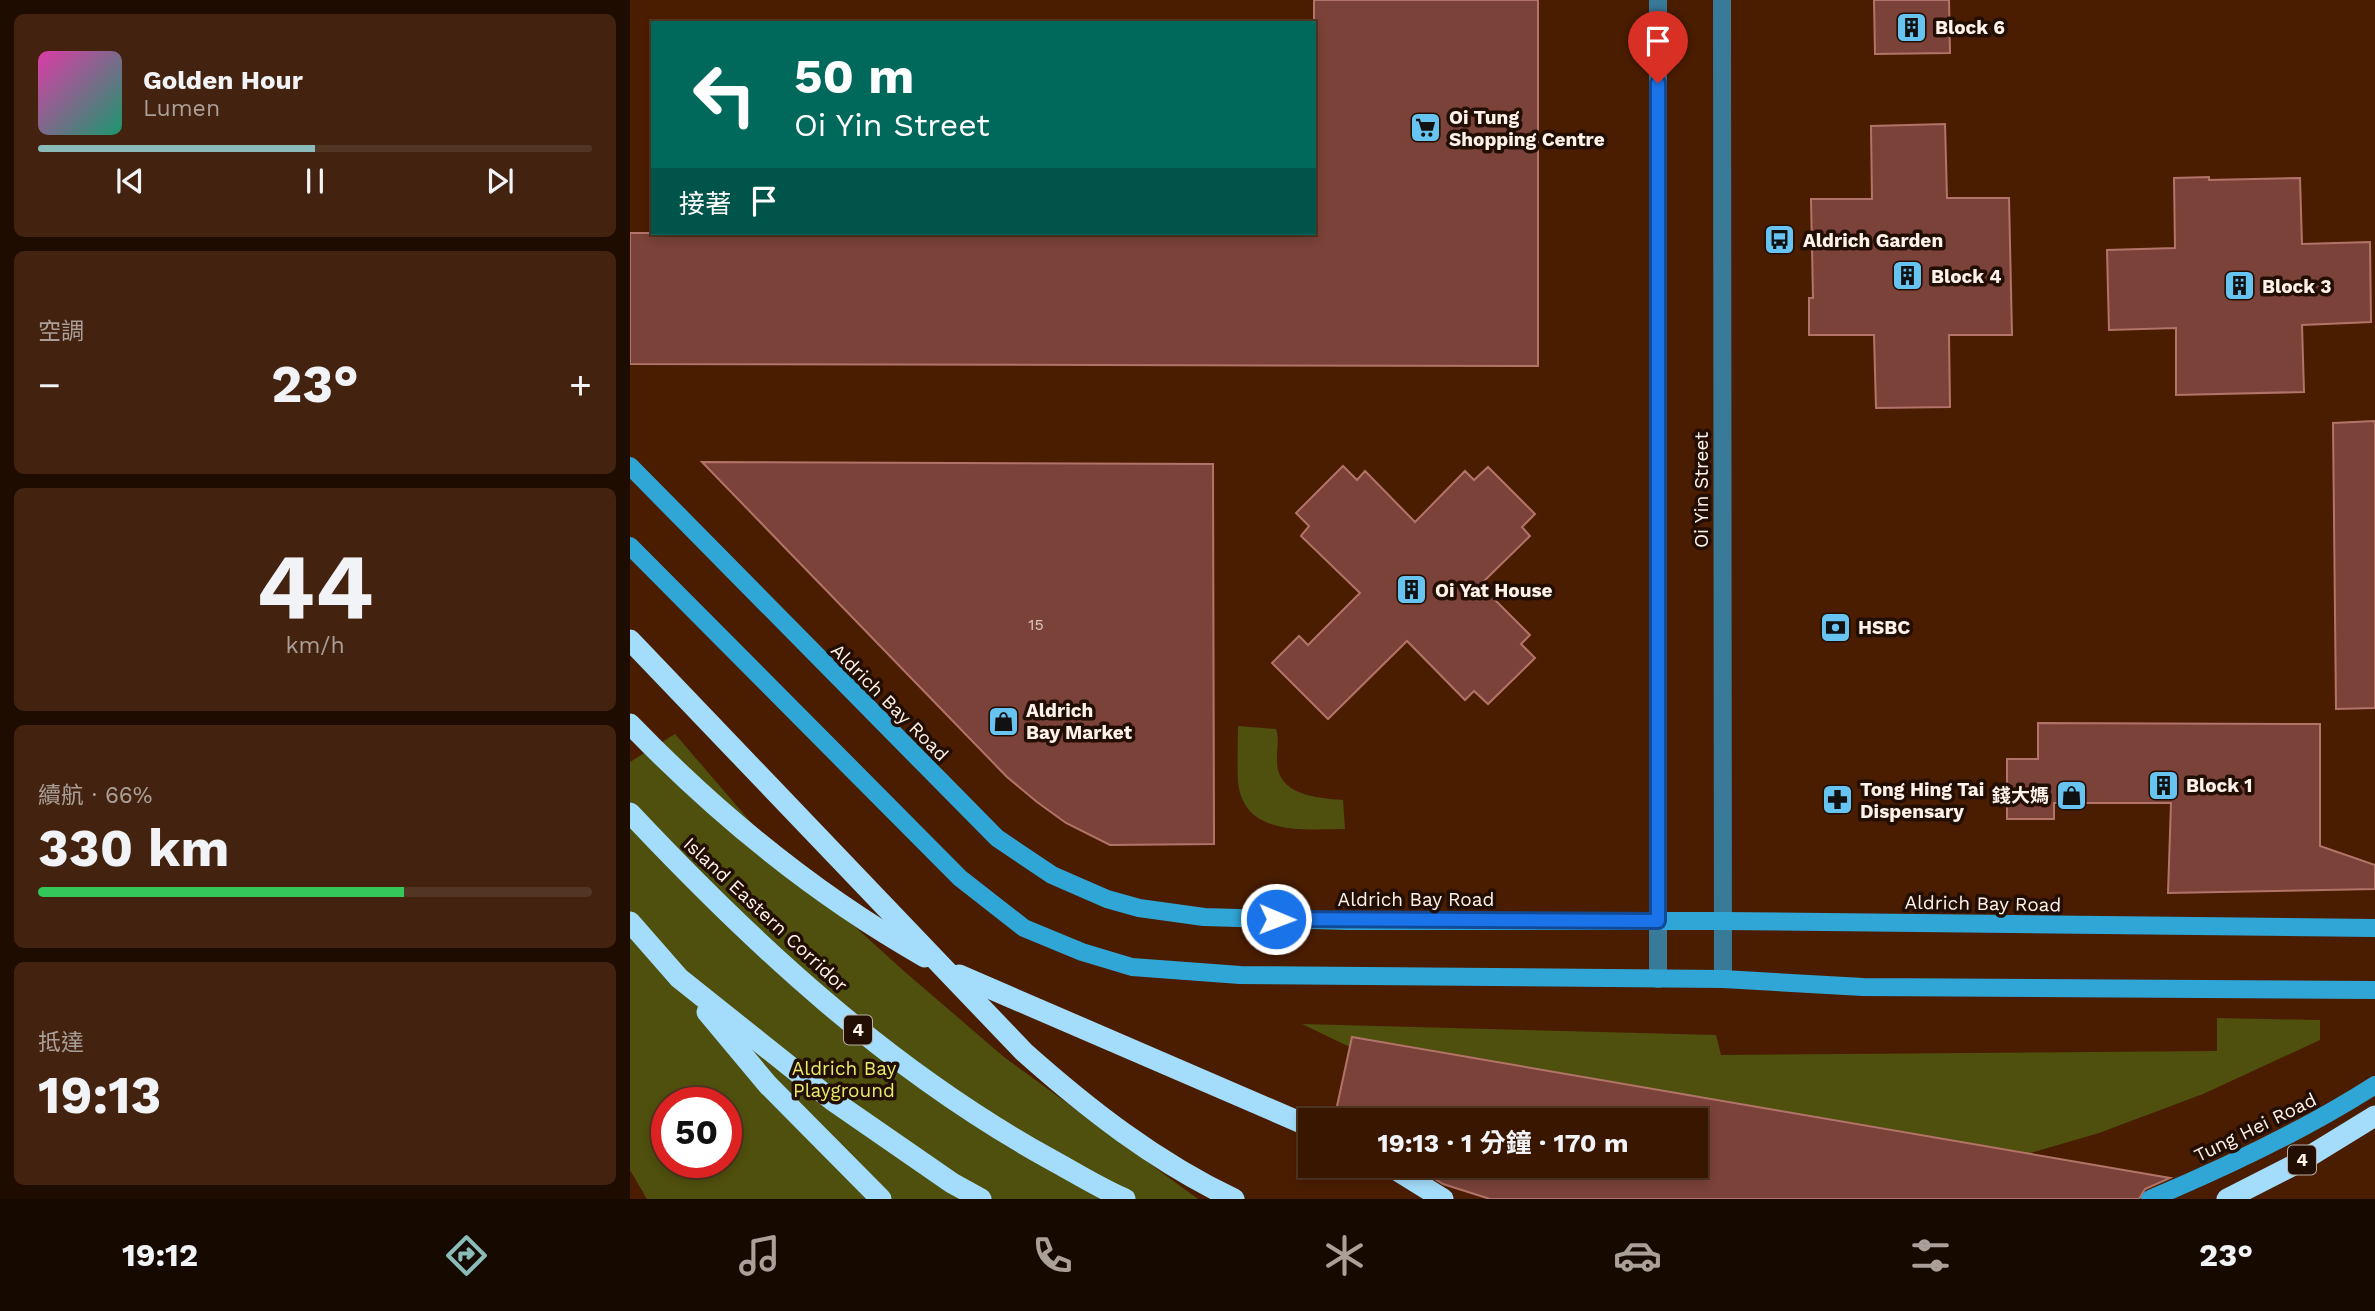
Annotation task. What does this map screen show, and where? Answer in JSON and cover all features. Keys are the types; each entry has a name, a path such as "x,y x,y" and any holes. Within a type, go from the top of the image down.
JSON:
{"highway":[{"path":"630,640 1024,1052 1089,1109 1175,1168 1234,1199"},
{"path":"630,724 739,828 839,904 888,936 988,990 1298,1121"},
{"name":"Island Eastern Corridor","path":"630,813 689,876 780,964 871,1041 944,1095 1026,1146 1125,1199"},
{"path":"630,922 768,1085 881,1199"},
{"path":"679,978 832,1100 981,1199"},
{"name":"4","path":"2227,1199 2300,1162 2375,1116"},
{"path":"1409,1178 1443,1199"}],"main road":[{"name":"Aldrich Bay Road","path":"630,466 981,823 1024,858 1080,888 1139,908 1204,917 1348,921 1722,921 2375,928"},
{"path":"630,546 960,878 1024,928 1082,952 1132,967 1240,975 1723,979 1863,987 2375,990"},
{"name":"Tung Hei Road","path":"2150,1199 2233,1164 2320,1121 2375,1085"}],"street":[{"path":"1658,0 1658,979"},
{"name":"Oi Yin Street","path":"1722,0 1723,979"}],"green space":[{"path":"1238,726 1276,729 1277,762 1284,782 1301,793 1343,800 1345,829 1294,829 1263,821 1251,812 1242,799 1238,781"},
{"name":"Aldrich Bay Playground","path":"675,734 791,869 905,972 1004,1057 1198,1199 647,1199 630,1170 630,762"},
{"path":"2217,1018 2320,1020 2320,1040 2203,1094 2099,1133 1972,1170 1704,1186 1683,1178 1708,1178 1708,1108 1638,1108 1356,1050 1302,1024 1716,1035 1721,1055 2217,1051"}],"building":[{"path":"1314,0 1538,0 1538,366 630,364 630,233 1316,235"},
{"name":"Block 6","path":"1874,0 1949,0 1950,53 1875,54"},
{"name":"Block 4","path":"1945,124 1947,198 2009,198 2012,335 1949,335 1950,407 1876,408 1874,335 1809,335 1809,298 1813,298 1811,199 1872,199 1871,126"},
{"name":"Block 3","path":"2209,177 2209,180 2300,178 2302,244 2370,242 2371,322 2302,325 2304,392 2176,395 2176,328 2109,330 2107,250 2175,248 2174,178"},
{"path":"2375,421 2375,708 2336,709 2333,423"},
{"path":"702,462 1213,464 1214,844 1110,845 1066,823 1037,802 1007,777"},
{"name":"Oi Yat House","path":"1343,466 1357,480 1365,471 1415,522 1465,471 1474,480 1488,467 1535,514 1522,527 1530,536 1480,585 1530,635 1521,644 1535,658 1488,704 1474,691 1465,700 1407,641 1328,719 1272,663 1299,636 1308,645 1360,593 1301,536 1309,526 1296,513"},
{"path":"2038,723 2320,724 2320,846 2375,865 2375,889 2168,893 2171,803 2054,803 2054,819 2007,819 2007,759 2038,759"},
{"path":"1352,1037 2170,1178 2145,1189 2139,1199 1490,1199 1443,1184 1433,1178 1708,1178 1708,1108 1337,1108"}],"place":[{"name":"Block 6","path":"1912,27"},
{"name":"Oi Tung Shopping Centre","path":"1426,128"},
{"name":"Aldrich Garden","path":"1780,240"},
{"name":"Block 4","path":"1908,276"},
{"name":"Block 3","path":"2239,286"},
{"name":"Oi Yat House","path":"1412,590"},
{"name":"HSBC","path":"1835,627"},
{"name":"Aldrich Bay Market","path":"1003,721"},
{"name":"Block 1","path":"2163,785"},
{"name":"錢大媽","path":"2072,795"},
{"name":"Tong Hing Tai Dispensary","path":"1837,800"}],"route":[{"path":"1276,919 1658,921 1658,83"}]}
